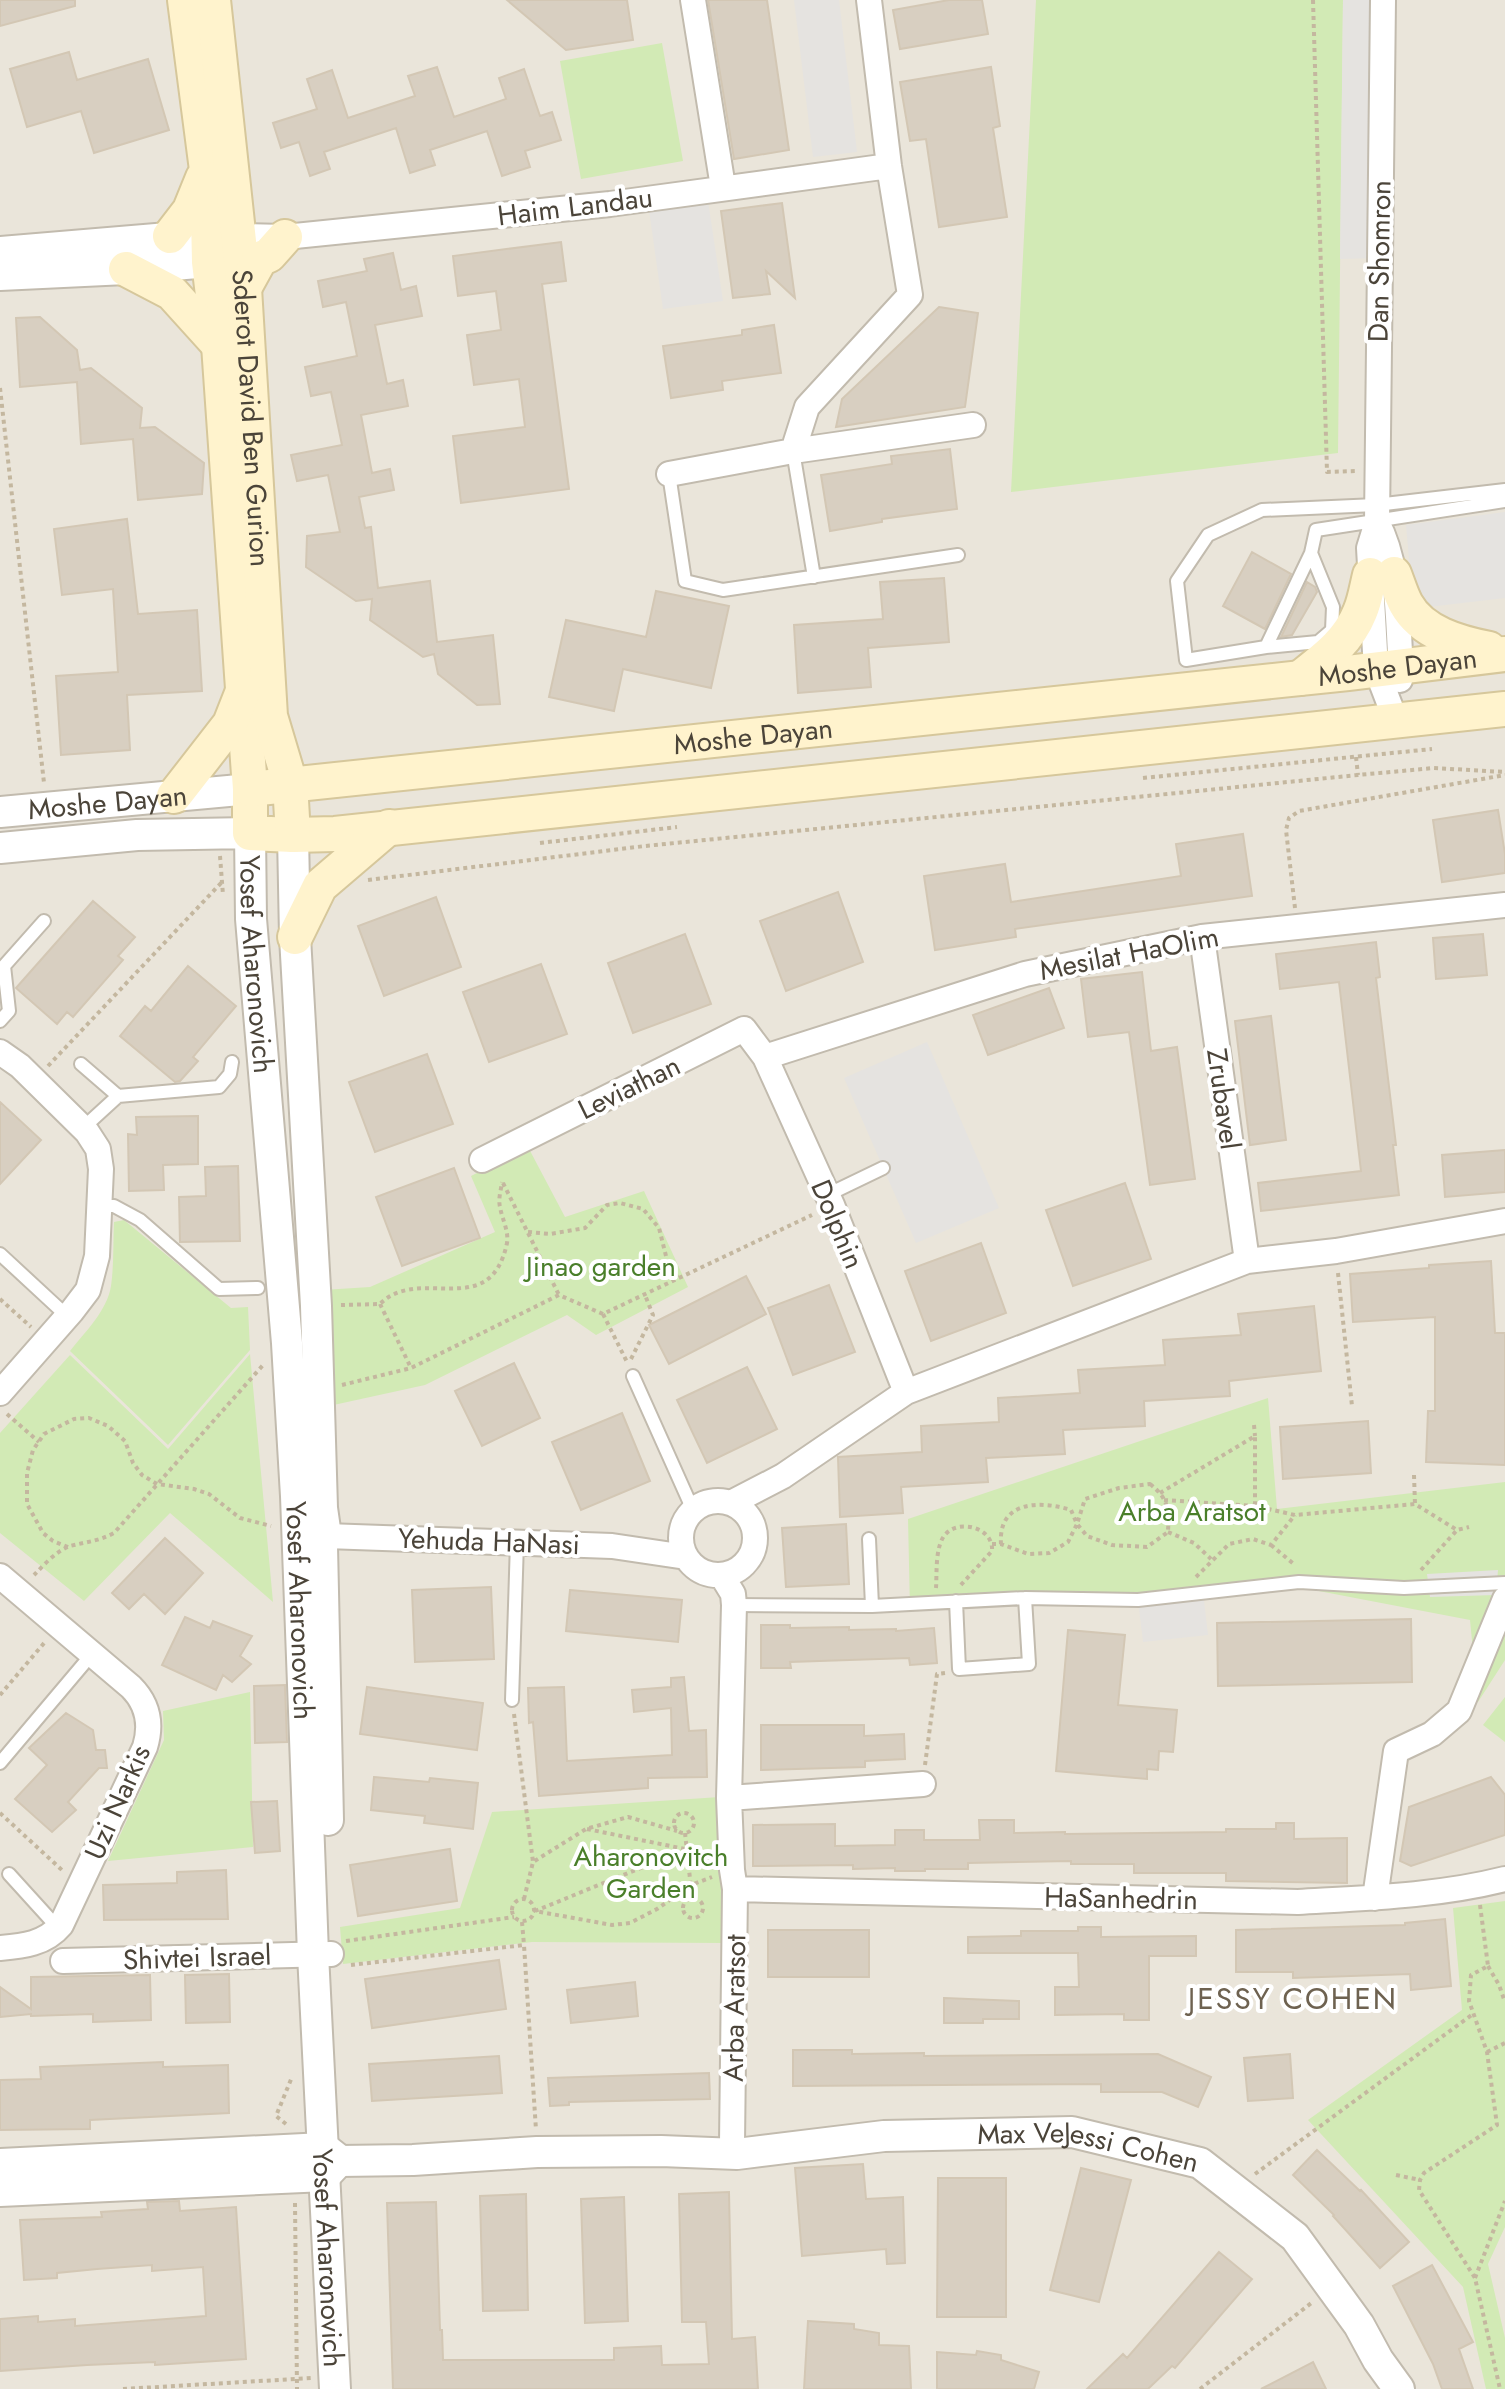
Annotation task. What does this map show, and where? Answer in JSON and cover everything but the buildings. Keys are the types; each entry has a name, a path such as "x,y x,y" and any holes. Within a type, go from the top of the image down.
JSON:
{"main road":[{"name":"Sderot David Ben Gurion","path":"185,0 219,244 244,288 270,716 290,783 293,835"},
{"name":"Sderot David Ben Gurion","path":"213,0 219,345 250,789 234,832"},
{"path":"170,236 190,210 207,170"},
{"path":"244,288 260,259 269,255 285,237"},
{"path":"126,269 172,293 219,345"},
{"path":"1300,678 1347,636 1382,575 1432,631 1464,644 1505,653"},
{"name":"Moshe Dayan","path":"250,789 1300,678 1505,653"},
{"path":"174,796 230,724 243,691"},
{"name":"Moshe Dayan","path":"234,832 335,834 1505,709"},
{"path":"270,716 305,756 383,776"},
{"path":"295,937 320,886 389,827"}],"street":[{"path":"693,0 723,187"},
{"path":"793,451 807,407 910,295 889,166 869,0"},
{"name":"Dan Shomron","path":"1383,0 1376,514 1369,548 1382,575 1396,721"},
{"name":"Haim Landau","path":"219,244 696,197 723,187 889,166"},
{"path":"0,252 170,236 219,244"},
{"path":"0,275 126,269 219,244"},
{"path":"669,474 793,451 973,425"},
{"name":"Moshe Dayan","path":"0,812 250,789"},
{"name":"Moshe Dayan","path":"0,848 137,835 234,832"},
{"name":"Yosef Aharonovich","path":"234,832 251,919 287,1338 315,1522 322,1546 330,2162 340,2385"},
{"name":"Yosef Aharonovich","path":"293,835 295,937 316,1306 315,1522"},
{"name":"Mesilat HaOlim","path":"765,1057 1025,974 1202,937 1505,905"},
{"name":"Zrubavel","path":"1202,937 1247,1261"},
{"name":"Leviathan","path":"482,1160 744,1029 765,1057"},
{"path":"0,1052 20,1066 83,1128 93,1140 101,1169 95,1271 84,1295 0,1393"},
{"name":"Dolphin","path":"765,1057 829,1200 906,1392"},
{"path":"731,1503 783,1476 906,1392 1247,1261 1336,1251 1505,1221"},
{"path":"754,1525 783,1476"},
{"path":"705,1503 731,1503 747,1514 754,1525 757,1538 753,1554 734,1573 722,1576 706,1574 694,1567 686,1557 681,1545 681,1532 693,1510 705,1503"},
{"name":"Yehuda HaNasi","path":"315,1522 366,1536 612,1546 686,1557"},
{"name":"Yehuda HaNasi","path":"612,1546 681,1532"},
{"name":"Arba Aratsot","path":"722,1576 733,1594 734,1605 729,1798 733,1873 735,2149"},
{"name":"Uzi Narkis","path":"9,1584 136,1692 149,1725 145,1747 58,1928"},
{"path":"1375,1898 1396,1751 1432,1734 1459,1711 1505,1599"},
{"path":"729,1798 923,1784"},
{"name":"HaSanhedrin","path":"733,1873 1298,1902 1375,1898 1479,1886 1505,1879"},
{"path":"0,1948 34,1943 49,1937 58,1928"},
{"name":"Yosef Aharonovich","path":"326,1955 321,2095 330,2162"},
{"name":"Shivtei Israel","path":"63,1961 326,1955"},
{"path":"273,2150 303,2126 321,2095"},
{"name":"Max VeJessi Cohen","path":"330,2162 537,2152 802,2147 884,2136 1072,2132 1200,2163 1295,2237 1359,2325 1382,2375 1399,2389"},
{"path":"0,2164 273,2150 330,2162"},
{"path":"0,2191 295,2177 330,2162"}],"lane":[{"path":"793,451 814,577"},
{"path":"669,474 685,581 723,590 958,555"},
{"path":"1266,647 1311,553 1316,530 1376,514 1505,490"},
{"path":"1311,553 1333,607 1332,630 1318,642 1186,660 1177,581 1208,535 1262,510 1376,514 1505,501"},
{"path":"0,1021 9,1011 4,966 44,921"},
{"path":"83,1128 118,1096 219,1087 230,1074 232,1062"},
{"path":"81,1064 118,1096"},
{"path":"829,1200 883,1168"},
{"path":"100,1206 114,1206 140,1220 219,1289 258,1288"},
{"path":"0,1254 67,1316"},
{"path":"633,1376 693,1510"},
{"path":"869,1539 872,1606"},
{"path":"512,1700 517,1542"},
{"path":"734,1605 872,1606 1025,1598 1138,1600 1299,1582 1404,1588 1505,1583"},
{"path":"946,1602 959,1669 1029,1664 1025,1598"},
{"path":"0,1763 92,1654"},
{"path":"9,1874 58,1928"}],"path":[{"path":"1313,0 1327,472 1376,470"},
{"path":"0,388 46,808"},
{"path":"1140,778 1432,749"},
{"path":"366,880 645,846 1358,775 1434,768 1505,774"},
{"path":"1297,926 1286,830 1289,818 1299,811 1505,774"},
{"path":"540,843 683,827"},
{"path":"223,895 222,882 234,832"},
{"path":"34,1080 222,882"},
{"path":"316,1306 380,1304 388,1296 412,1290 477,1287 490,1278 502,1261 508,1238 499,1204 502,1182 559,1295 603,1314 628,1365 653,1315 645,1295"},
{"path":"603,1314 829,1200"},
{"path":"528,1232 550,1234 585,1228 607,1205 620,1203 643,1209 659,1228 668,1264 678,1278"},
{"path":"1336,1251 1352,1406"},
{"path":"318,1391 411,1368 559,1295"},
{"path":"0,1299 46,1341"},
{"path":"380,1304 411,1368"},
{"path":"9,1584 68,1547 99,1541 114,1533 287,1338"},
{"path":"0,1408 39,1442"},
{"path":"68,1547 43,1533 27,1504 27,1473 33,1450 44,1434 74,1419 89,1418 108,1426 125,1441 133,1463 142,1475 157,1484 209,1494 240,1518 254,1523 268,1526 315,1522"},
{"path":"1254,1425 1255,1506"},
{"path":"1160,1493 1255,1436"},
{"path":"1414,1475 1415,1504"},
{"path":"992,1544 1001,1544 1028,1554 1049,1553 1068,1542 1085,1499 1119,1488 1150,1484 1160,1493 1169,1511 1168,1532"},
{"path":"1164,1500 1255,1506 1295,1515 1415,1504 1457,1530"},
{"path":"1001,1544 1000,1530 1007,1516 1024,1507 1049,1503 1071,1510 1087,1536 1112,1545 1147,1547 1168,1532"},
{"path":"1271,1545 1295,1515"},
{"path":"1404,1588 1457,1530 1469,1527"},
{"path":"978,1528 992,1544 992,1551 946,1602 941,1541 947,1532 978,1528"},
{"path":"1168,1532 1194,1543 1211,1559"},
{"path":"1197,1574 1229,1544 1253,1539 1271,1545 1296,1566"},
{"path":"0,1695 59,1626"},
{"path":"923,1784 937,1674 959,1669"},
{"path":"512,1700 533,1862 524,1899"},
{"path":"533,1862 586,1829 628,1817 677,1831 685,1833 693,1829 695,1821 690,1814 682,1812 675,1816 673,1824 677,1831"},
{"path":"0,1813 79,1886"},
{"path":"586,1829 687,1849 733,1873"},
{"path":"685,1833 692,1897"},
{"path":"522,1922 530,1919 535,1911 687,1849"},
{"path":"535,1911 612,1925 630,1923 691,1885 733,1873"},
{"path":"692,1897 700,1899 704,1906 702,1914 695,1918 687,1916 682,1909 685,1901 692,1897"},
{"path":"514,1917 512,1909 516,1901 524,1899 532,1903 535,1911"},
{"path":"1480,1910 1488,1966 1505,2002"},
{"path":"326,1955 514,1917 522,1922"},
{"path":"522,1922 537,2152"},
{"path":"326,1955 524,1945"},
{"path":"1488,1966 1471,1975 1469,2001 1487,2052 1497,2125 1424,2173 1419,2190 1475,2278 1500,2389"},
{"path":"1234,2190 1473,2014"},
{"path":"1487,2052 1505,2043"},
{"path":"1396,2175 1420,2180"},
{"path":"295,2177 297,2389"},
{"path":"1475,2278 1505,2201"},
{"path":"1200,2389 1332,2287"},
{"path":"123,2389 296,2379 340,2385"}],"shaded area":[{"path":"0,0 1505,0 1505,2389 0,2389"},
{"path":"794,0 839,0 857,152 813,157"},
{"path":"1343,0 1383,0 1379,258 1340,259"},
{"path":"708,201 723,301 663,309 649,210"},
{"path":"1505,512 1505,598 1428,607 1412,593 1406,525"},
{"path":"927,1042 999,1208 916,1243 844,1078"},
{"path":"1498,1570 1496,1595 1430,1597 1427,1574"},
{"path":"1203,1592 1208,1635 1143,1642 1138,1600"}],"green space":[{"path":"1036,0 1343,0 1338,453 1011,492"},
{"path":"662,43 683,161 581,179 560,61"},
{"name":"Jinao garden","path":"528,1147 565,1217 644,1191 688,1287 596,1335 567,1315 425,1385 329,1406 323,1290 370,1287 495,1232 471,1176"},
{"path":"124,1220 231,1308 248,1307 250,1350 168,1445 70,1351 95,1321 109,1295 114,1222"},
{"path":"250,1354 273,1602 170,1513 84,1601 0,1533 0,1433 70,1355 168,1449"},
{"name":"Arba Aratsot","path":"1268,1398 1277,1509 1505,1482 1505,1660 1478,1702 1470,1620 1303,1588 910,1609 908,1519"},
{"path":"250,1692 253,1847 108,1861 164,1740 163,1711"},
{"path":"1505,1697 1505,1742 1483,1725"},
{"name":"Aharonovitch Garden","path":"720,1797 726,1943 532,1942 343,1964 340,1927 460,1908 492,1812"},
{"path":"1505,1901 1505,2227 1488,2264 1505,2338 1505,2389 1486,2389 1463,2287 1308,2120 1462,2010 1453,1908"}],"district":[{"name":"JESSY COHEN","path":"1293,1999"}]}
